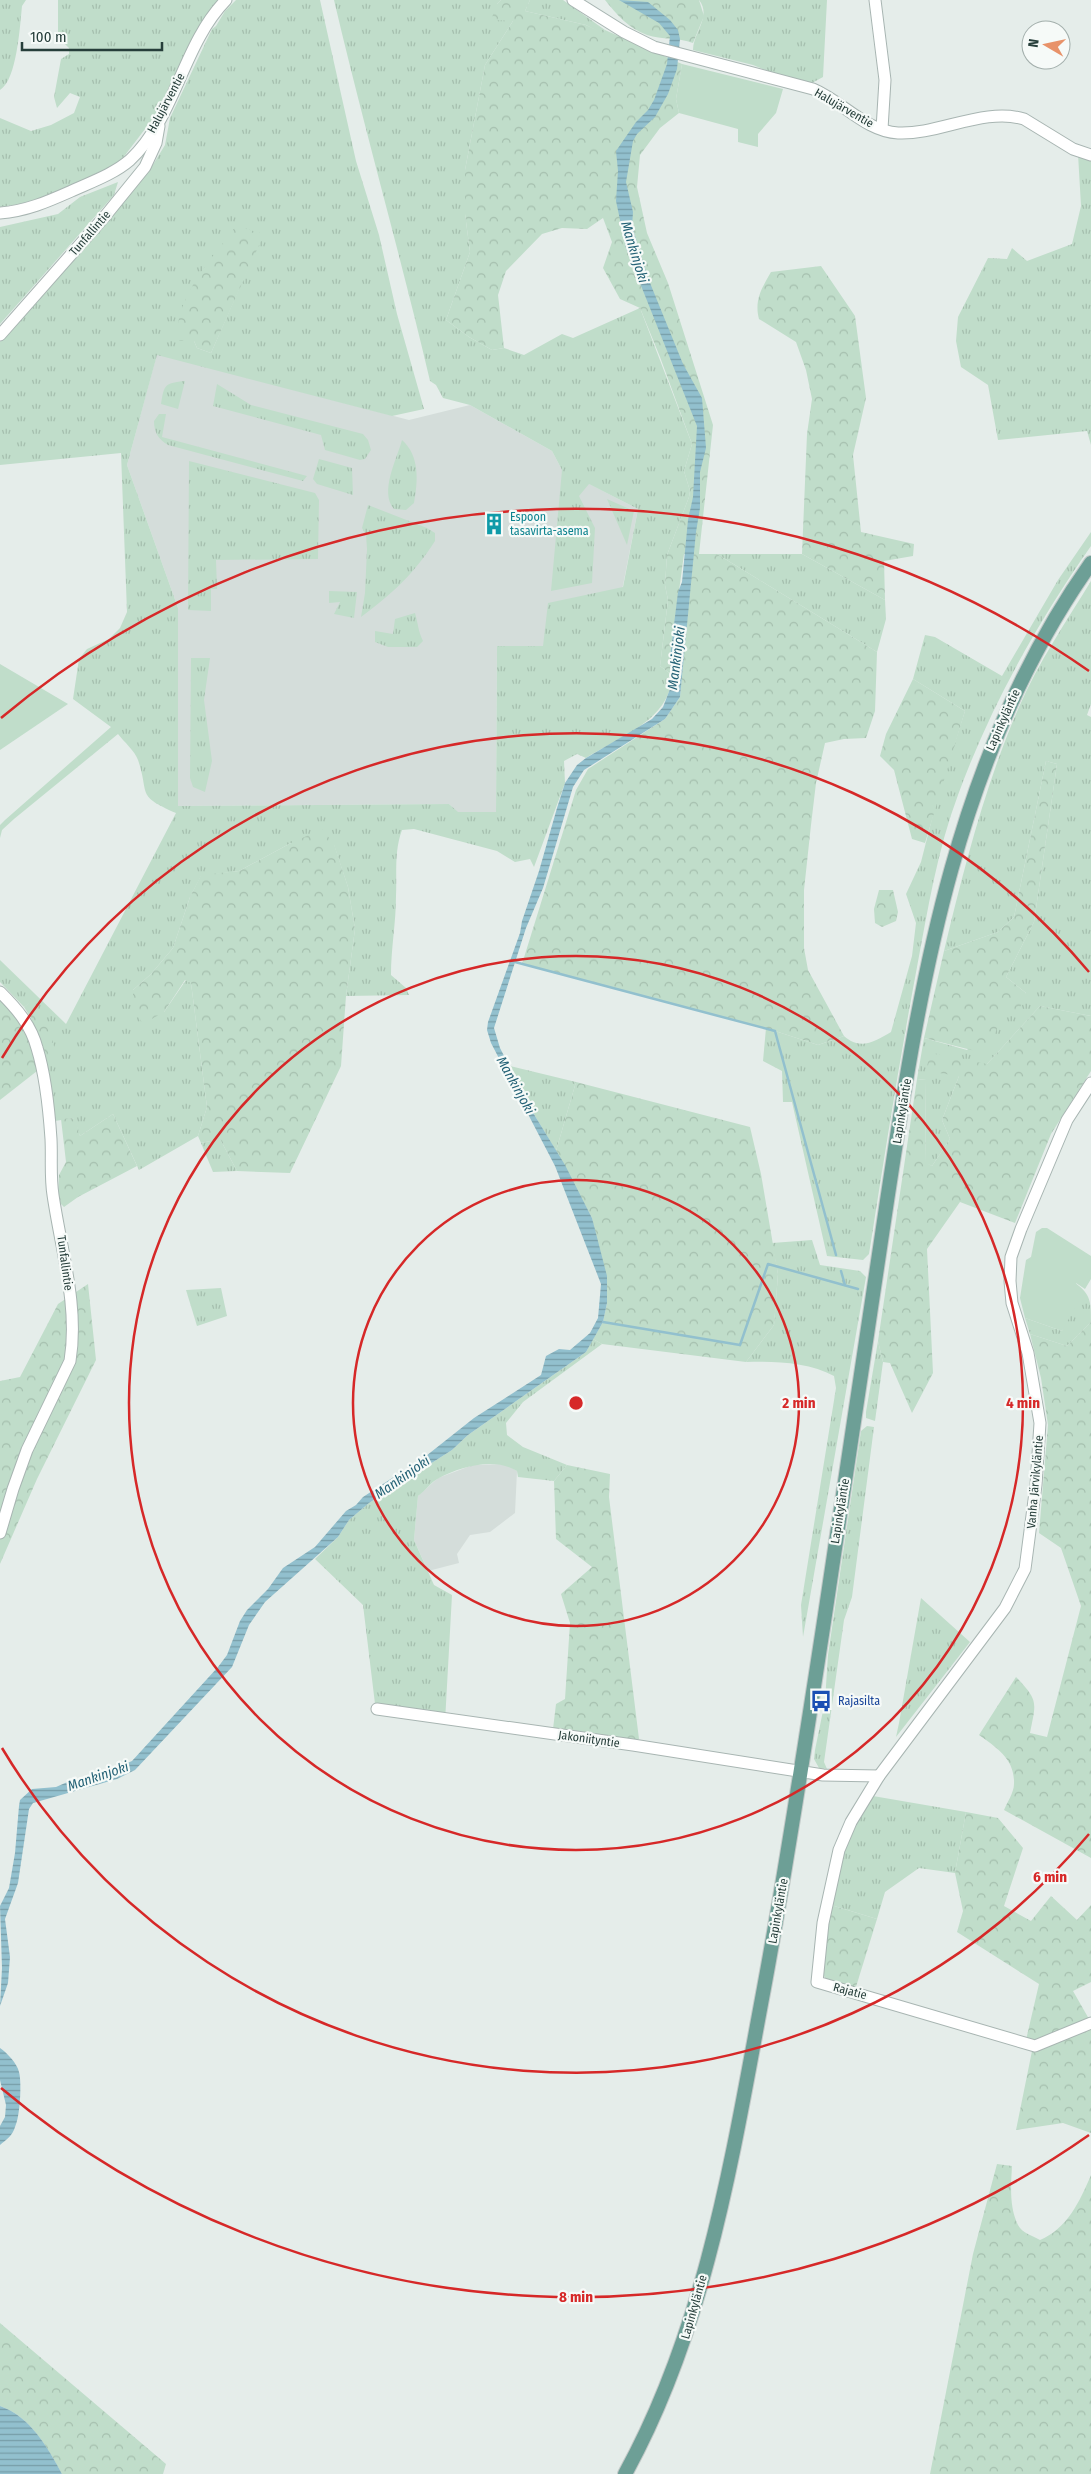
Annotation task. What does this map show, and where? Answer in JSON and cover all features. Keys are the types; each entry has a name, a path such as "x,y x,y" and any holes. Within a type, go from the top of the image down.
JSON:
{"main road":[{"name":"Lapinkyläntie","path":"625,2474 651,2424 678,2361 708,2256 749,2068 776,1923 801,1772 913,1042 938,919 975,788 995,735 1041,642 1091,563"}],"street":[{"name":"Halujärventie","path":"0,213 29,208 100,179 128,161 143,146 161,119 200,38 226,0"},
{"name":"Halujärventie","path":"573,0 624,32 665,50 813,89 832,98 862,120 882,129 910,133 973,120 1015,116 1024,119 1073,149 1091,155"},
{"path":"875,0 885,80 882,129"},
{"name":"Tunfallintie","path":"0,335 106,215 145,167 156,143 161,119"},
{"name":"Tunfallintie","path":"0,992 18,1010 30,1027 38,1048 47,1095 51,1141 50,1164 64,1251 73,1346 70,1361 27,1450 12,1489 0,1533"},
{"name":"Vanha Järvikyläntie","path":"879,1776 1005,1608 1025,1569 1036,1485 1040,1423 1028,1353 1012,1303 1010,1281 1012,1257 1021,1229 1067,1120 1091,1083"},
{"name":"Jakoniityntie","path":"377,1709 633,1745 801,1772"},
{"path":"801,1772 842,1776 879,1776"},
{"name":"Rajatie","path":"879,1776 851,1822 839,1850 823,1923 817,1982 1035,2046 1091,2023"}],"shaded area":[{"path":"157,354 409,420 470,405 552,451 562,470 638,509 611,646 497,646 496,812 457,812 449,804 178,806 178,608 127,465"},
{"path":"506,1464 517,1471 515,1513 490,1532 470,1535 457,1554 459,1563 428,1571 414,1540 418,1496 438,1478 473,1465"}],"green space":[{"path":"0,0 26,0 22,6 14,64 6,84 0,90"},
{"path":"58,0 218,0 197,30 155,116 119,163 50,195 20,204 0,207 0,118 31,131 51,125 74,113 80,97 70,93 57,108 54,97 61,59 69,54 69,48 58,37"},
{"path":"236,0 320,0 356,161 379,235 397,314 424,409 392,416 157,355 127,465 178,608 178,806 449,804 458,812 496,812 497,646 543,646 548,603 623,587 638,509 589,484 579,496 595,528 592,583 551,591 562,470 552,451 470,405 443,398 436,385 430,381 334,0 501,0 497,4 513,21 485,65 465,170 465,214 470,252 446,320 469,337 492,350 504,348 524,355 562,334 573,338 640,308 692,444 684,471 690,491 667,555 665,585 668,600 660,666 672,675 669,691 663,704 641,726 586,758 577,754 564,761 565,783 534,867 530,859 515,862 497,851 414,829 402,830 397,854 396,906 391,975 406,988 409,995 346,996 355,929 348,887 334,845 291,843 239,871 201,876 190,897 173,948 151,974 133,990 164,1012 186,980 191,983 207,1107 198,1136 139,1170 113,1114 80,1136 74,1118 55,1121 33,1001 24,1007 0,982 0,960 66,1024 176,813 149,798 144,787 137,757 118,734 14,819 2,830 0,838 0,825 5,820 111,727 73,699 79,659 87,649 109,639 120,628 127,612 121,453 0,465 0,342 148,173 165,145 170,118 212,29","holes":["263,234 211,353 197,348 194,341 178,341"]},
{"path":"501,0 530,0 525,11 586,25 603,33 605,30 682,64 676,99 679,113 660,128 640,155 637,187 647,233 668,283 713,425 699,554 717,554 877,652 875,711 866,738 844,739 825,743 816,783 804,890 804,948 808,970 844,1036 818,1045 766,1028 522,964 576,790 588,769 665,719 680,697 693,554 684,554 670,657 672,675 660,666 668,600 665,585 667,555 689,497 690,491 684,471 692,444 640,308 620,299 603,268 612,242 603,218 587,229 562,228 542,234 506,271 498,295 504,348 492,350 469,337 446,320 470,252 465,214 465,170 485,65 513,21 491,20 497,4"},
{"path":"530,0 563,0 605,30 603,34 586,25 525,11"},
{"path":"605,0 699,0 704,16 693,43 658,38 640,32 629,25"},
{"path":"699,0 827,0 823,77 812,83 773,73 753,65 693,50 704,12"},
{"path":"682,64 783,89 776,113 758,134 758,147 738,142 738,129 679,113 676,99"},
{"path":"1078,154 1091,158 1091,445 1087,431 998,440 988,385 961,367 956,341 958,317 988,258 1007,259 1012,248 1027,261 1072,244 1081,206"},
{"path":"118,182 114,195 0,324 0,227 58,214 80,197"},
{"path":"236,226 264,234 211,353 197,348 194,341 177,341 178,325 182,309 196,279"},
{"path":"821,266 855,316 866,398 853,455 861,532 914,544 913,556 884,561 885,600 802,554 807,434 812,399 806,370 796,342 759,319 758,300 771,272"},
{"path":"185,381 178,409 161,404 163,392 169,384"},
{"path":"217,384 251,405 363,434 368,440 371,450 365,459 360,460 325,450 321,435 213,406"},
{"path":"159,414 166,414 162,437 307,476 303,481 168,445 159,438 155,429 154,421"},
{"path":"402,440 408,446 415,461 417,478 414,503 406,510 394,509 388,494 390,475"},
{"path":"319,459 352,468 353,495 317,484 313,479"},
{"path":"189,461 315,493 319,500 318,559 216,560 217,589 211,589 211,611 188,610"},
{"path":"607,499 634,511 627,545"},
{"path":"368,505 427,528 435,533 435,541 419,564 402,583 361,617 365,593 367,549 366,535 362,528"},
{"path":"1091,532 1091,546 1034,635 1000,698 971,762 944,837 910,1003 869,1254 863,1260 827,1256 792,1102 783,1102 782,1071 763,1061 766,1028 818,1045 844,1036 856,1043 868,1043 891,1032 912,956 916,923 906,894 921,862 937,799 965,711 913,679 925,635 935,637 1002,676 1058,580"},
{"path":"717,554 802,554 885,600 886,619 877,652"},
{"path":"1091,581 1091,704 1087,715 1091,717 1091,1016 1040,1006 987,1064 959,1076 942,1120 950,1139 932,1166 925,1163 926,1080 917,1079 924,1038 967,1050 1003,1012 1026,993 1006,977 1034,922 1057,764 1046,761 1014,917 998,932 944,951 968,858 996,766 1019,707 1062,627"},
{"path":"329,591 357,592 354,618 334,614 340,602 329,603"},
{"path":"415,613 423,641 417,647 388,647 375,642 375,631 393,634 395,619"},
{"path":"191,658 210,658 204,700 212,761 205,792 193,787 190,778"},
{"path":"0,664 68,704 0,750"},
{"path":"913,679 965,711 925,843 912,839 894,770 880,756 886,734"},
{"path":"1046,761 1057,764 1034,922 1006,977 1026,993 1017,1015 1003,1013 987,1054 924,1038 944,951 998,932 1014,917"},
{"path":"322,829 334,844 348,887 355,929 346,996 341,1066 290,1173 237,1171 220,1139 201,1143 198,1136 207,1107 191,983 185,980 164,1012 143,1024 133,1008 133,990 151,974 173,948 190,897 201,875 239,871 291,843"},
{"path":"879,890 893,890 898,912 896,921 882,927 875,923 874,909"},
{"path":"0,998 20,1016 33,1050 37,1071 0,1100"},
{"path":"33,1000 48,1024 55,1050 46,1063 31,1018 24,1007"},
{"path":"1040,1006 1091,1016 1091,1071 1051,1134 1015,1223 960,1202 927,1249 933,1373 912,1413 890,1363 883,1362 878,1341 917,1079 926,1080 925,1162 932,1166 950,1139 942,1120 959,1076 926,1071 930,1053 987,1064"},
{"path":"510,1066 576,1082 556,1151 535,1116"},
{"path":"576,1082 750,1127 761,1174 778,1274 774,1325 746,1362 602,1344 593,1339 603,1322 607,1303 592,1218 556,1151"},
{"path":"113,1114 137,1166 78,1197 64,1207 58,1201 59,1175 66,1162 61,1119 75,1118 80,1136"},
{"path":"220,1139 237,1171 213,1172 201,1143"},
{"path":"1042,1228 1047,1228 1091,1256 1091,1279 1085,1289 1076,1283 1081,1297 1062,1331 1025,1318 1020,1298 1026,1260 1031,1257 1036,1232"},
{"path":"812,1240 820,1265 860,1271 866,1277 803,1637 801,1605 836,1388 834,1376 803,1365 780,1362 746,1362 774,1325 778,1274 772,1243"},
{"path":"1075,1283 1084,1291 1089,1299 1091,1322 1067,1346 1030,1334 1025,1318 1062,1331"},
{"path":"88,1284 96,1360 37,1479 0,1564 0,1381 20,1377 58,1304"},
{"path":"221,1288 227,1316 197,1326 186,1290"},
{"path":"1091,1322 1091,1858 1004,1810 1014,1787 1014,1775 1004,1755 979,1735 1016,1677 1029,1692 1034,1702 1034,1715 1030,1733 1047,1737 1081,1606 1061,1548 1039,1533 1048,1425 1041,1378 1030,1334 1067,1346"},
{"path":"593,1339 602,1344 523,1402 506,1423 507,1435 523,1447 567,1465 554,1481 518,1477 517,1471 499,1464 478,1465 457,1470 439,1478 418,1496 414,1540 434,1585 452,1595 445,1722 376,1712 363,1605 315,1559 338,1537 349,1520 369,1503 452,1450 468,1435 586,1352"},
{"path":"878,1341 883,1362 875,1421 866,1418 866,1412"},
{"path":"867,1426 874,1427 852,1597 844,1620 824,1762 827,1769 819,1768 814,1759 825,1701 828,1655 861,1431"},
{"path":"567,1465 610,1474 609,1497 639,1739 634,1741 553,1729 556,1704 565,1699 570,1623 561,1594 592,1567 556,1539 554,1481"},
{"path":"921,1598 970,1642 896,1737 899,1723"},
{"path":"873,1796 966,1812 955,1873 919,1868 885,1892 877,1919 831,1905 843,1849 855,1823"},
{"path":"966,1812 998,1818 1023,1848 1004,1906 1031,1921 1051,1896 1077,1920 1091,1905 1091,1982 1073,1991 1089,2019 1035,2041 1026,2040 1039,1984 957,1932 963,1911 955,1873"},
{"path":"831,1905 877,1919 855,1990 829,1983 821,1972"},
{"path":"1091,2027 1091,2133 1063,2123 1016,2130 1032,2051"},
{"path":"997,2164 1012,2166 1011,2196 1015,2218 1022,2230 1040,2240 1058,2229 1072,2213 1091,2175 1091,2474 930,2474 973,2254"},
{"path":"0,2323 166,2464 163,2474 62,2474 51,2454 29,2425 11,2411 0,2406"}],"water":[{"name":"Mankinjoki","path":"619,0 648,2 670,20 678,30 680,39 677,69 668,94 655,117 637,134 633,141 626,182 633,212 632,226 648,278 683,364 702,398 706,448 700,472 700,508 680,697 665,719 584,770 573,787 543,888 526,928 494,1028 500,1048 535,1116 565,1165 592,1218 607,1276 607,1303 603,1322 586,1352 468,1435 452,1450 369,1503 349,1520 338,1537 265,1602 249,1625 232,1667 135,1770 117,1779 33,1803 29,1809 18,1883 5,1919 10,1957 8,1983 0,2006 2,1968 0,1906 9,1888 15,1853 20,1800 32,1789 56,1787 72,1780 100,1775 132,1761 218,1667 227,1655 240,1621 247,1610 268,1589 283,1568 315,1547 346,1511 356,1505 363,1497 426,1456 474,1418 541,1375 546,1356 559,1349 570,1350 590,1333 598,1318 601,1284 555,1166 491,1043 487,1030 488,1022 520,933 522,921 565,783 577,765 586,758 652,719 663,707 672,684 670,657 678,592 682,582 688,520 693,497 697,426 626,248 616,201 618,171 616,151 654,100 667,64 670,36 659,23"},
{"path":"0,2048 11,2058 18,2069 20,2092 18,2116 14,2130 0,2145 0,2126 5,2117 6,2105 0,2080"},
{"path":"0,2406 11,2411 29,2425 51,2454 62,2474 0,2474"}],"waterway":[{"path":"515,962 775,1031 836,1255"},
{"path":"603,1322 740,1345 768,1264 858,1289"},
{"path":"841,1271 845,1285"}],"place":[{"name":"Espoon tasavirta-asema","path":"494,524"},
{"name":"Rajasilta","path":"821,1701"}]}
